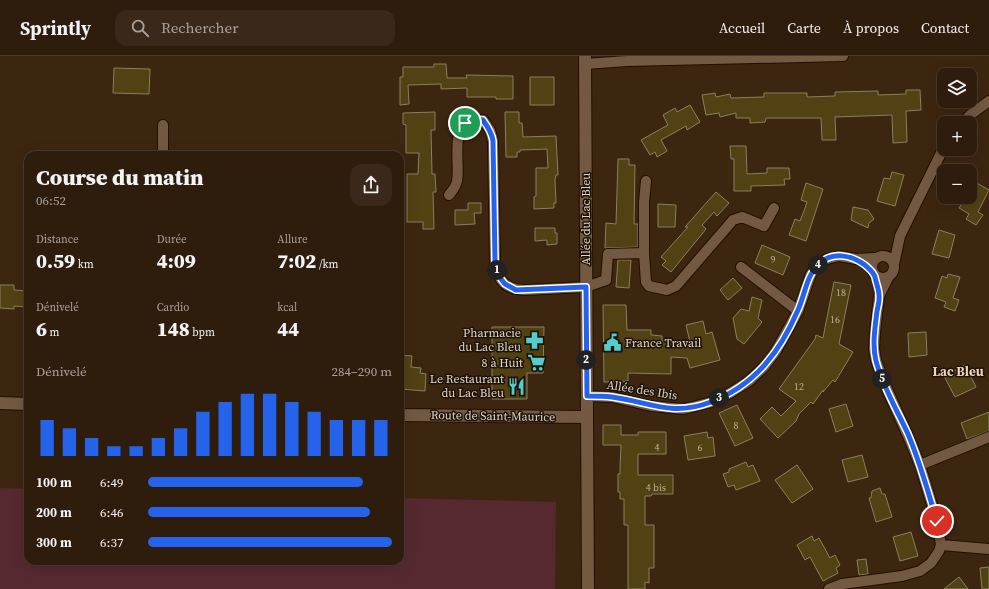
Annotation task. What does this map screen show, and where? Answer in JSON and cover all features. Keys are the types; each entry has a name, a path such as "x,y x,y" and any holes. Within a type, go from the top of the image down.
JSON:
{"street":[{"path":"585,60 627,62 843,56"},
{"name":"Allée du Lac Bleu","path":"585,60 588,589"},
{"path":"969,116 989,101"},
{"path":"449,196 457,180 458,139 460,129 469,120 483,120 490,130 493,141 495,262 501,279 505,284 516,290 586,287 606,280 608,254 644,253"},
{"path":"163,125 163,151"},
{"path":"829,589 842,584 902,576 920,571 931,563 941,545 940,531 920,465 883,380 874,349 880,296 889,276 893,271 900,236 940,156"},
{"path":"646,181 644,202 644,253 646,282 649,286 667,290 676,286 733,220 742,217 764,226 774,208"},
{"path":"880,296 872,264 900,236"},
{"name":"Allée des Ibis","path":"587,396 612,397 669,409 684,409 712,402 749,381 764,367 776,351 798,311 811,274 820,263 833,257 845,256 856,259 879,257"},
{"path":"879,257 891,259 894,264"},
{"path":"856,259 879,278 889,276"},
{"path":"741,266 798,311"},
{"path":"0,404 24,404"},
{"name":"Route de Saint-Maurice","path":"404,415 587,417"},
{"path":"920,465 989,437"},
{"path":"941,545 989,548"}],"shaded area":[{"path":"0,488 24,489 24,565 404,565 404,498 556,502 555,589 0,589"}],"building":[{"path":"434,64 446,64 447,78 467,78 466,75 513,76 513,99 496,99 496,97 467,97 467,88 441,89 441,84 408,85 409,104 400,105 400,77 403,77 403,67 434,67"},
{"path":"114,68 150,69 149,94 113,93"},
{"path":"530,77 554,77 554,105 530,105"},
{"path":"906,90 920,90 921,110 906,111 907,142 893,143 892,115 835,117 836,140 822,140 821,118 766,118 765,122 750,123 750,118 736,118 736,113 720,117 719,113 706,115 702,95 715,93 716,97 730,94 731,98 764,97 764,93 807,93 807,97 835,96 835,92 878,91 878,95 906,94"},
{"path":"690,105 700,122 687,130 686,126 661,140 667,151 657,157 655,152 650,155 641,140 668,125 663,115 675,108 677,112"},
{"path":"435,112 435,130 431,130 432,174 435,174 436,192 433,192 434,229 423,229 423,222 407,222 407,174 418,174 419,153 406,153 406,125 403,124 403,113"},
{"path":"505,112 519,112 519,123 522,123 523,137 556,136 558,175 556,175 555,180 556,203 554,203 554,208 534,209 534,197 536,196 536,168 548,168 547,149 520,150 520,152 517,152 517,157 506,157"},
{"path":"730,146 746,146 747,174 767,173 767,168 789,168 790,179 784,179 785,185 751,186 751,191 734,191 734,159 731,159"},
{"path":"618,159 629,159 629,165 635,165 634,224 638,224 638,247 605,248 606,223 616,224"},
{"path":"892,172 904,175 895,206 877,201 884,178 890,179"},
{"path":"806,183 823,189 806,241 789,235 795,219 800,221 807,202 801,200"},
{"path":"977,183 989,190 978,212 983,215 976,225 966,219 969,214 959,208 962,204 977,204"},
{"path":"716,192 729,203 717,216 714,212 702,225 706,229 671,272 662,265 666,261 661,257 688,227 685,227"},
{"path":"468,203 481,203 481,213 474,213 475,224 455,225 455,210 468,210"},
{"path":"658,204 676,205 675,227 658,227"},
{"path":"853,207 868,210 874,219 869,223 868,228 851,220"},
{"path":"535,228 555,228 555,233 557,233 557,244 547,245 547,240 535,241"},
{"path":"939,230 955,235 949,258 932,254"},
{"path":"762,245 790,257 783,275 755,263"},
{"path":"618,260 631,260 629,288 616,287"},
{"path":"948,274 960,277 953,298 959,300 955,311 944,307 946,302 935,298 942,276 947,278"},
{"path":"733,278 742,288 728,300 720,290"},
{"path":"834,282 851,285 839,344 853,352 835,382 833,380 823,392 823,390 813,404 811,402 799,414 796,421 778,438 760,419 772,407 781,416 796,401 779,389 815,339 816,335 823,338"},
{"path":"0,285 14,285 14,290 24,291 24,307 14,306 14,309 0,308"},
{"path":"752,297 762,300 758,318 762,322 744,344 737,339 733,318 741,309 749,311"},
{"path":"603,305 626,305 627,330 651,330 651,335 662,336 662,341 690,342 686,325 703,321 706,334 712,332 720,360 690,368 687,358 671,357 671,374 628,373 628,381 604,382"},
{"path":"492,327 544,327 543,373 527,373 527,399 492,399"},
{"path":"926,332 927,355 909,357 908,333"},
{"path":"404,355 412,356 411,367 421,368 420,373 426,374 425,391 404,389"},
{"path":"965,365 976,387 955,397 944,376"},
{"path":"846,404 853,426 836,432 829,409"},
{"path":"737,405 753,438 735,446 719,413"},
{"path":"989,412 989,431 967,439 961,423"},
{"path":"603,425 621,425 621,435 638,435 638,432 666,432 666,454 638,454 638,475 673,475 673,494 652,494 651,496 645,496 645,525 654,525 654,568 649,568 649,583 645,582 645,589 628,589 628,525 624,525 624,499 620,499 620,492 618,492 621,445 603,445"},
{"path":"707,432 708,438 713,437 715,456 688,460 684,436"},
{"path":"862,455 868,477 848,482 842,460"},
{"path":"746,462 748,467 753,465 760,481 736,490 734,485 728,487 723,474 729,472 729,469"},
{"path":"797,465 813,489 792,503 775,480"},
{"path":"880,488 882,494 885,494 892,517 876,522 869,498 871,498 872,491"},
{"path":"911,532 918,556 900,561 893,537"},
{"path":"812,536 814,541 819,538 830,558 835,555 840,565 836,568 838,573 823,581 810,557 805,560 797,545"},
{"path":"866,559 868,574 859,575 857,560"},
{"path":"989,567 989,589 982,589 980,568"},
{"path":"959,577 968,589 944,589"}],"place":[{"name":"Pharmacie du Lac Bleu","path":"534,340"},
{"name":"France Travail","path":"612,343"},
{"name":"8 à Huit","path":"536,363"},
{"name":"Le Restaurant du Lac Bleu","path":"517,386"}],"district":[{"name":"Lac Bleu","path":"958,371"}],"route":[{"path":"465,123 469,120 483,120 492,136 495,262 496,269 501,279 505,284 516,290 586,287 587,396 612,397 669,409 684,409 712,402 749,381 764,367 776,351 798,311 811,274 820,263 833,257 845,256 856,259 872,271 880,296 875,332 874,349 876,360 883,380 920,465 937,521"}]}
